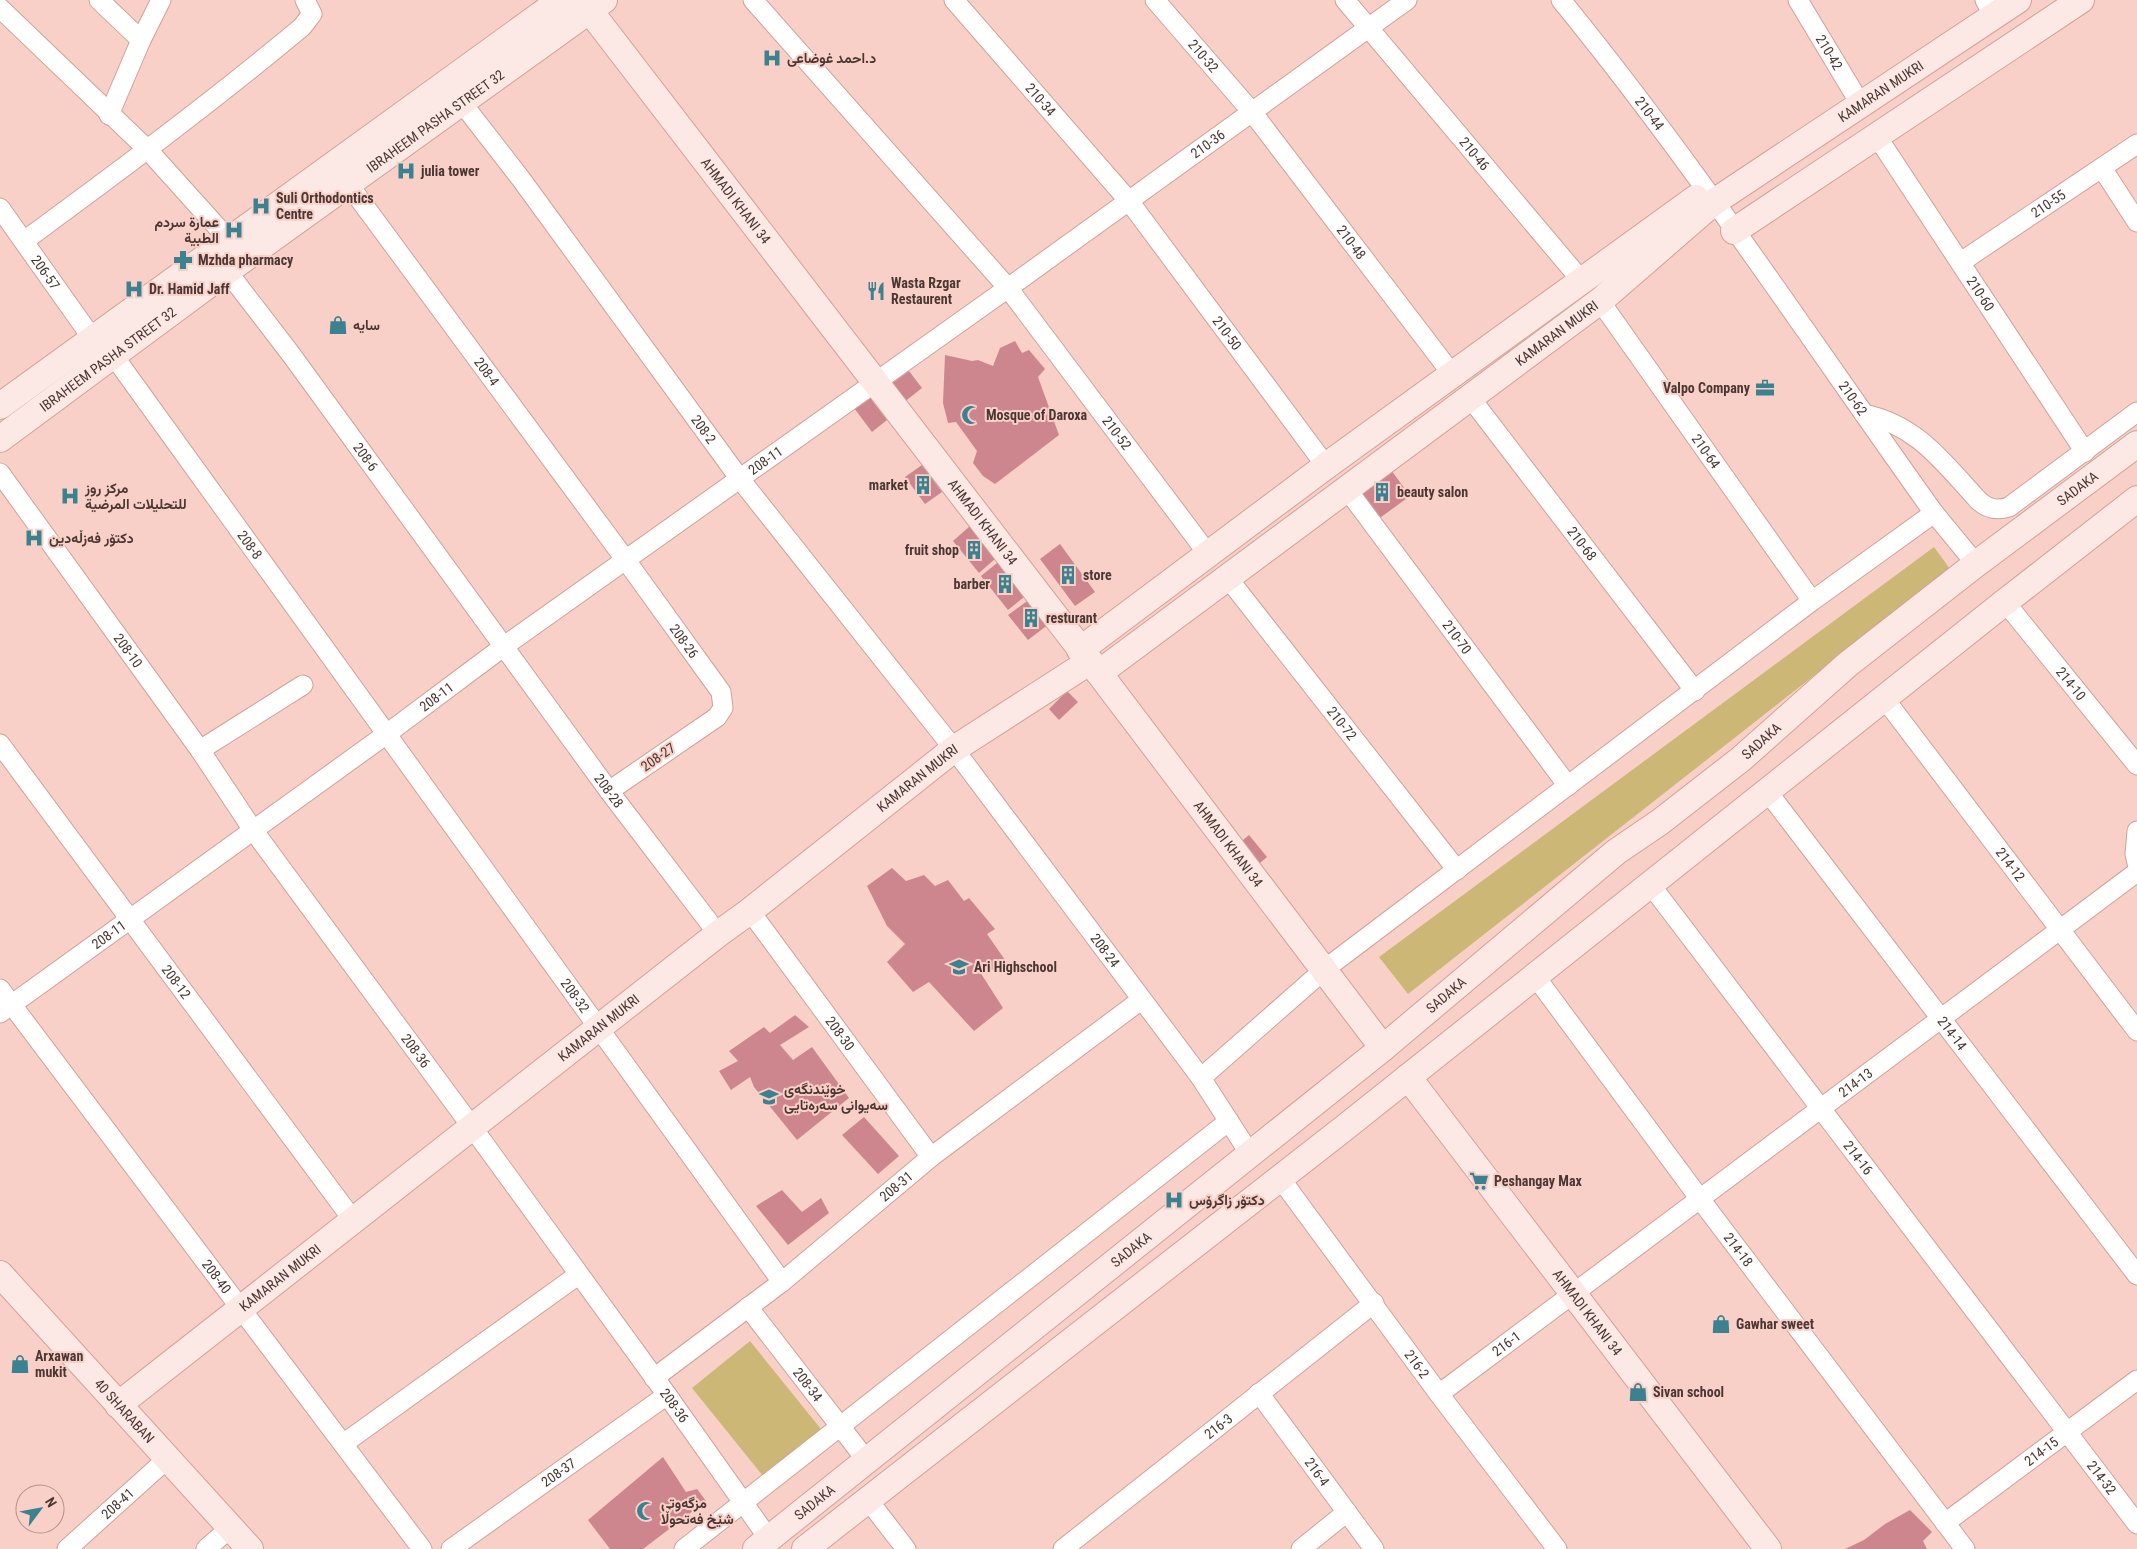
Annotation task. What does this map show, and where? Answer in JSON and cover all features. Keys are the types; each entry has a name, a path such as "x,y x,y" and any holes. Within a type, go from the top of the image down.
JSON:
{"street":[{"path":"99,0 140,40"},
{"path":"109,115 140,40 161,0"},
{"path":"24,241 224,92 302,27 312,14 305,0"},
{"name":"IBRAHEEM PASHA STREET 32","path":"0,406 228,239 561,0"},
{"path":"753,0 1008,288"},
{"name":"210-34","path":"954,0 1129,201"},
{"name":"210-32","path":"1155,0 1252,112"},
{"name":"210-46","path":"1346,0 1581,280"},
{"name":"210-36","path":"874,382 1008,288 1407,0"},
{"name":"210-44","path":"1561,0 1613,63 1734,230"},
{"name":"210-42","path":"1798,0 1861,105"},
{"name":"KAMARAN MUKRI","path":"1089,662 1208,554 1581,280 1711,196 1861,105 1989,8 2018,0"},
{"path":"1734,230 2081,0"},
{"name":"IBRAHEEM PASHA STREET 32","path":"0,439 227,271 462,103 591,4"},
{"name":"AHMADI KHANI 34","path":"591,4 874,382 1325,969 1383,1048"},
{"path":"0,8 109,115 148,150 228,239"},
{"name":"208-2","path":"462,103 521,179 740,479 954,749"},
{"name":"210-48","path":"1252,112 1452,374"},
{"name":"210-60","path":"1876,135 2085,452"},
{"name":"210-55","path":"1960,262 2137,144"},
{"path":"2102,168 2137,222"},
{"name":"208-4","path":"349,185 625,559"},
{"name":"KAMARAN MUKRI","path":"118,1405 599,1027 750,911 954,749 1089,662 1227,577 1469,396 1600,301 1711,196"},
{"name":"210-50","path":"1129,201 1326,466"},
{"name":"206-57","path":"0,208 92,338"},
{"name":"210-62","path":"1734,230 1934,513 1976,564"},
{"name":"208-6","path":"227,271 290,353 503,646"},
{"name":"210-52","path":"1008,288 1208,554"},
{"name":"210-64","path":"1600,301 1812,601"},
{"name":"208-8","path":"113,355 388,733"},
{"name":"208-11","path":"6,1009 388,733 503,646 874,382"},
{"name":"210-68","path":"1469,396 1695,691"},
{"path":"1401,411 1420,433"},
{"path":"1864,414 1893,422 1919,438 1978,500 1988,508 1996,509 2009,507 2137,412"},
{"name":"SADAKA","path":"762,1544 1383,1048 1616,852 1660,822 1728,769 1848,664 1976,564 2137,444"},
{"name":"208-10","path":"0,473 200,750 253,830"},
{"name":"210-70","path":"1346,488 1568,786"},
{"path":"805,1549 1408,1077 2005,602 2136,502"},
{"path":"1201,1078 1325,969 1812,601 1934,513"},
{"name":"208-26","path":"625,559 721,692 723,708 717,717 708,723"},
{"name":"210-72","path":"1227,577 1457,870"},
{"name":"214-10","path":"2005,602 2137,765"},
{"name":"208-28","path":"503,646 609,791 718,934"},
{"path":"200,750 303,685"},
{"name":"214-12","path":"1884,698 2137,1031"},
{"name":"208-27","path":"609,791 708,723"},
{"name":"208-32","path":"388,733 782,1282"},
{"name":"208-12","path":"0,744 353,1220"},
{"name":"208-24","path":"954,749 1201,1078 1250,1154"},
{"path":"1728,769 1719,789 1720,797 1724,803 1732,807 1760,797"},
{"name":"214-14","path":"1760,797 1941,1019 2137,1275"},
{"path":"1660,822 1681,820 1691,826 1694,837 1686,855"},
{"name":"208-36","path":"253,830 667,1395 743,1503 762,1544"},
{"path":"2137,831 2135,854 2137,863"},
{"name":"214-13","path":"1574,1294 2137,872"},
{"name":"214-16","path":"1650,884 2066,1432"},
{"name":"208-30","path":"750,911 931,1157"},
{"name":"214-18","path":"1535,976 1700,1199 1965,1549"},
{"name":"208-40","path":"0,989 6,1009 241,1309 422,1549"},
{"name":"208-31","path":"654,1378 782,1282 931,1157 1141,1000"},
{"name":"AHMADI KHANI 34","path":"1408,1077 1768,1549"},
{"path":"684,1549 1229,1121"},
{"name":"216-2","path":"1280,1178 1374,1303 1439,1394 1557,1549"},
{"name":"40 SHARABAN","path":"0,1274 250,1549"},
{"path":"343,1444 578,1275"},
{"name":"216-1","path":"1439,1394 1574,1294"},
{"name":"216-3","path":"1062,1549 1374,1303"},
{"name":"208-34","path":"748,1308 867,1461"},
{"path":"1015,1342 1022,1358 1036,1368"},
{"path":"973,1376 987,1385 997,1400"},
{"name":"214-15","path":"1945,1523 2137,1380"},
{"name":"216-4","path":"1259,1393 1374,1549"},
{"name":"208-37","path":"451,1549 667,1395"},
{"name":"214-32","path":"2066,1432 2137,1524"},
{"name":"208-41","path":"67,1549 167,1459"},
{"path":"868,1500 906,1549"},
{"path":"1301,1549 1347,1512"},
{"path":"206,1549 230,1528"}],"shaded area":[{"path":"1934,547 1950,569 1408,994 1379,957"},
{"path":"750,1341 825,1434 767,1481 692,1388"}],"building":[{"path":"1015,341 1022,353 1029,350 1045,369 1038,377 1059,435 995,484 983,476 973,463 977,451 956,422 948,423 943,403 945,355 972,361 978,360 993,366 1000,348"},
{"path":"909,371 922,388 903,403 890,385"},
{"path":"869,396 887,420 872,432 854,408"},
{"name":"beauty salon","path":"1386,463 1410,496 1377,520 1353,487"},
{"name":"market","path":"922,465 942,492 925,504 905,477"},
{"name":"fruit shop","path":"970,526 996,558 979,573 953,541"},
{"name":"store","path":"1060,544 1095,592 1075,606 1040,559"},
{"name":"barber","path":"1002,559 1029,593 1008,610 981,576"},
{"name":"resturant","path":"1034,596 1053,621 1028,640 1008,615"},
{"path":"1067,691 1078,702 1059,720 1049,709"},
{"path":"1249,835 1267,857 1254,868 1236,846"},
{"path":"892,868 906,881 924,875 935,886 948,880 964,901 969,898 995,929 987,934 1005,960 992,970 980,972 1003,1008 974,1031 929,982 913,992 887,962 905,944 887,926 867,886"},
{"path":"795,1015 809,1027 780,1045 793,1060 812,1047 849,1098 797,1140 754,1087 750,1077 731,1090 719,1071 738,1061 729,1051 764,1027 770,1033"},
{"path":"864,1117 899,1156 878,1174 842,1135"},
{"path":"782,1190 802,1212 821,1198 829,1213 788,1245 756,1206"},
{"name":"مزگەوتی شێخ فەتحوڵا","path":"663,1457 686,1492 697,1489 706,1501 643,1549 610,1549 588,1520"},
{"path":"1910,1510 1932,1532 1923,1541 1927,1549 1845,1549 1864,1540 1885,1524"}],"place":[{"name":"د.احمد غوضاعی","path":"772,58"},
{"name":"julia tower","path":"406,171"},
{"name":"Suli Orthodontics Centre","path":"261,206"},
{"name":"عمارة سردم الطبية","path":"234,230"},
{"name":"Mzhda pharmacy","path":"183,260"},
{"name":"Dr. Hamid Jaff","path":"134,289"},
{"name":"Wasta Rzgar Restaurent","path":"876,291"},
{"name":"سایە","path":"338,325"},
{"name":"Valpo Company","path":"1765,388"},
{"name":"Mosque of Daroxa","path":"971,415"},
{"name":"market","path":"923,485"},
{"name":"beauty salon","path":"1382,492"},
{"name":"مركز روز للتحليلات المرضية","path":"70,496"},
{"name":"دکتۆر فەزڵەدین","path":"34,538"},
{"name":"fruit shop","path":"974,550"},
{"name":"store","path":"1068,575"},
{"name":"barber","path":"1005,584"},
{"name":"resturant","path":"1031,618"},
{"name":"Ari Highschool","path":"959,967"},
{"name":"خوێندنگەی سەیوانی سەرەتایی","path":"769,1097"},
{"name":"Peshangay Max","path":"1479,1181"},
{"name":"دکتۆر زاگرۆس","path":"1174,1200"},
{"name":"Gawhar sweet","path":"1721,1324"},
{"name":"Arxawan mukit","path":"20,1364"},
{"name":"Sivan school","path":"1638,1392"},
{"name":"مزگەوتی شێخ فەتحوڵا","path":"646,1511"}]}
